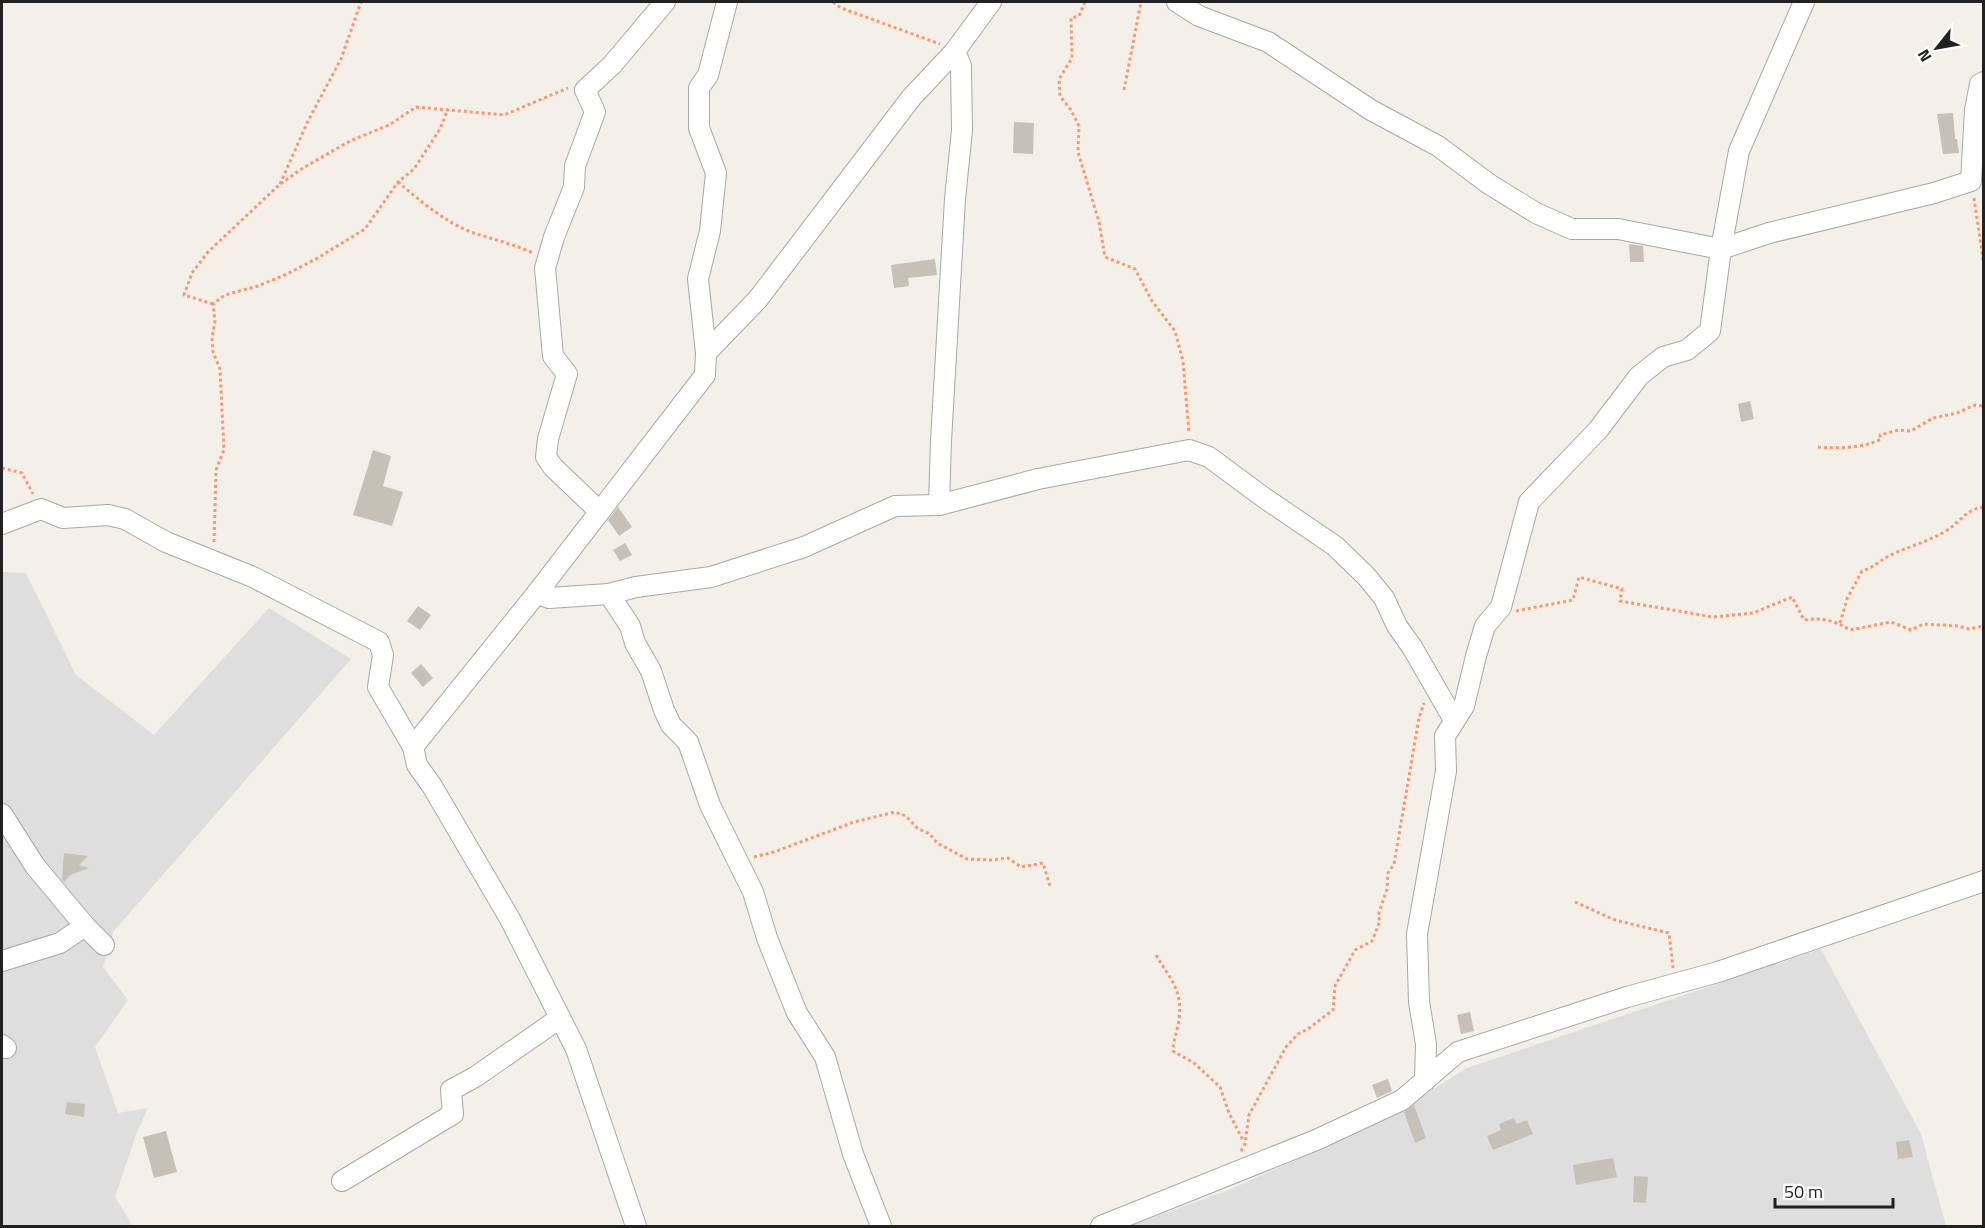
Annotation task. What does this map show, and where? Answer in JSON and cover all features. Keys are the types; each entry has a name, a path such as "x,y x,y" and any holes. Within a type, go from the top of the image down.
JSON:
{"street":[{"path":"599,511 553,467 546,457 548,439 567,374 553,356 545,268 554,237 574,187 575,166 595,112 585,90 612,64 665,2"},
{"path":"413,747 537,593 705,375 706,353 698,279 710,231 716,173 699,128 699,88 708,75 727,2"},
{"path":"706,353 758,299 911,98 956,51 991,2"},
{"path":"1177,2 1199,16 1268,42 1371,110 1438,146 1490,184 1536,213 1572,229 1618,229 1721,249 1768,233 1934,193 1971,181 1975,110 1980,84 1983,81"},
{"path":"1425,1081 1426,1044 1419,1002 1417,934 1446,771 1445,736 1464,706 1485,626 1501,607 1529,502 1598,430 1639,376 1663,357 1687,350 1710,331 1721,249 1739,151 1804,2"},
{"path":"939,505 955,199 962,130 961,66 956,51"},
{"path":"537,593 549,598 609,594 636,587 711,577 804,547 895,506 939,505 1038,479 1189,450 1209,457 1335,546 1366,576 1384,598 1397,626 1454,720"},
{"path":"2,524 40,509 63,518 108,515 125,519 166,542 253,577 379,642 383,655 378,687 413,747 417,765 432,786 510,919 576,1049 636,1227"},
{"path":"609,594 630,626 635,643 651,670 671,725 687,742 710,805 753,892 767,938 797,1013 825,1057 853,1155 881,1227"},
{"path":"2,814 35,867 104,945"},
{"path":"1101,1227 1316,1140 1402,1100 1458,1052 1627,997 1718,972 1983,881"},
{"path":"2,960 60,943 85,926"},
{"path":"342,1181 453,1114 451,1090 475,1077 560,1018"}],"path":[{"path":"279,185 308,121 341,59 361,2"},
{"path":"833,2 841,8 919,35 956,51"},
{"path":"1085,2 1079,16 1071,18 1071,58 1059,79 1060,96 1071,110 1079,126 1078,152 1099,222 1105,257 1135,269 1152,301 1175,331 1183,361 1189,450"},
{"path":"1124,90 1141,2"},
{"path":"213,304 184,295 192,273 208,252 279,185 350,141 389,125 416,107 504,115 568,88 585,90"},
{"path":"213,304 225,295 287,274 365,229 398,182 414,168 440,129 448,109"},
{"path":"1971,181 1983,266"},
{"path":"398,182 424,205 471,232 513,244 534,254 545,268"},
{"path":"210,558 216,533 216,470 224,450 220,369 213,352 212,338 215,321 213,304"},
{"path":"1818,447 1874,443 1881,439 1880,435 1899,430 1911,431 1933,418 1957,413 1975,405 1982,406 1983,409"},
{"path":"2,468 22,473 40,509"},
{"path":"1840,624 1847,599 1862,571 1874,567 1886,557 1912,548 1947,531 1968,512 1974,508 1983,507"},
{"path":"1494,616 1573,600 1579,577 1622,589 1620,601 1713,616 1753,613 1792,597 1804,620 1817,618 1840,624 1850,630 1891,622 1911,630 1924,624 1969,629 1983,626"},
{"path":"1230,1174 1245,1144 1249,1115 1286,1047 1298,1034 1333,1010 1335,986 1354,950 1372,941 1380,921 1378,916 1387,889 1388,873 1394,864 1419,718 1431,680"},
{"path":"741,867 756,855 774,852 797,842 828,834 854,822 895,812 906,816 917,828 930,834 937,843 967,859 1008,858 1021,867 1043,864 1050,886"},
{"path":"1575,902 1615,920 1670,933 1675,984"},
{"path":"1156,955 1180,994 1179,1020 1173,1051 1194,1063 1220,1087 1228,1113 1245,1144"}],"shaded area":[{"path":"2,572 26,573 76,675 154,735 269,608 351,659 114,931 103,967 128,1000 95,1047 118,1113 148,1108 136,1135 115,1197 133,1226 2,1226"},
{"path":"1821,949 1921,1134 1946,1226 1130,1226 1231,1189 1384,1120 1467,1068"}],"building":[{"path":"1953,113 1955,139 1957,139 1959,153 1943,154 1937,114"},
{"path":"1014,122 1034,123 1033,154 1013,153"},
{"path":"1629,244 1643,246 1644,262 1630,262"},
{"path":"935,259 937,275 908,278 909,286 894,288 891,265"},
{"path":"1750,401 1754,419 1741,422 1738,404"},
{"path":"373,450 391,456 383,486 403,492 392,526 353,515"},
{"path":"618,507 632,527 619,536 608,520"},
{"path":"625,543 632,555 620,561 613,550"},
{"path":"418,606 431,615 420,630 407,621"},
{"path":"421,664 433,678 423,687 411,673"},
{"path":"64,853 88,856 79,865 89,868 70,875 64,882 62,879"},
{"path":"1470,1012 1474,1031 1461,1034 1457,1015"},
{"path":"1388,1079 1392,1091 1377,1098 1372,1085"},
{"path":"67,1102 85,1104 84,1117 65,1114"},
{"path":"1414,1105 1426,1138 1415,1143 1404,1112"},
{"path":"1514,1118 1517,1124 1527,1120 1533,1134 1493,1150 1487,1136 1501,1130 1499,1124"},
{"path":"166,1131 177,1172 154,1178 143,1137"},
{"path":"1909,1140 1913,1157 1898,1159 1896,1142"},
{"path":"1613,1158 1617,1177 1576,1185 1573,1165"},
{"path":"1634,1176 1648,1177 1646,1203 1633,1202"}]}
